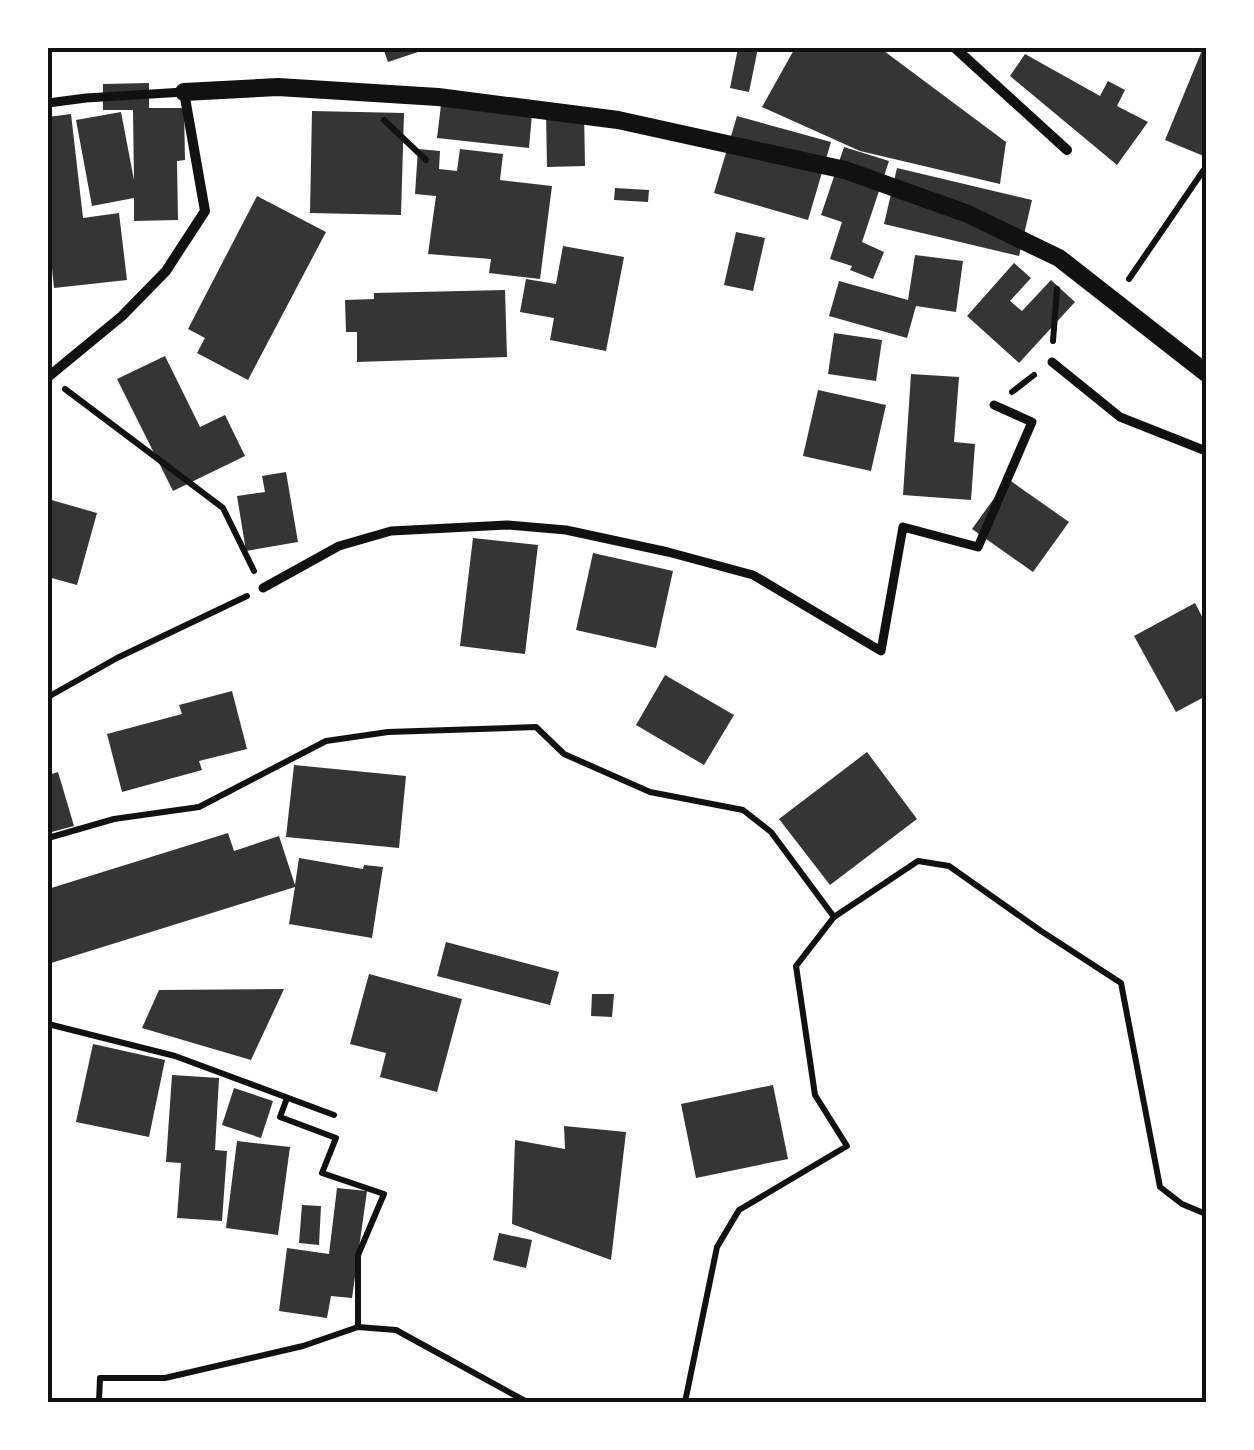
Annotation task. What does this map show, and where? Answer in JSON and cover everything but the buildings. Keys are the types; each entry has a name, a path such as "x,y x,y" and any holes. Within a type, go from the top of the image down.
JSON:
{"street":[{"path":"955,48 1067,150"},
{"path":"48,104 86,98 278,87 438,97 618,120 845,170 968,214 1059,258 1206,374"},
{"path":"48,376 122,316 166,271 205,211 184,92"},
{"path":"1052,362 1120,417 1206,451"},
{"path":"263,588 339,546 391,531 507,525 566,530 754,575 880,651 904,527 978,547 1032,422 994,405"}],"path":[{"path":"354,92 426,160"},
{"path":"1114,300 1203,171"},
{"path":"48,376 222,508 263,588 118,658 48,697"},
{"path":"48,838 114,820 199,808 326,740 388,732 536,726 564,754 650,792 743,810 771,832 834,918"},
{"path":"685,1402 717,1248 739,1210 848,1146 815,1095 796,966 834,918 918,861 949,866 1122,983 1160,1187 1182,1204 1206,1214"},
{"path":"48,1024 176,1056 334,1115"},
{"path":"287,1098 280,1117 336,1138 322,1173 384,1194 358,1256 358,1327"},
{"path":"99,1402 100,1378 166,1378 303,1346 358,1327 396,1330 527,1402"}]}
